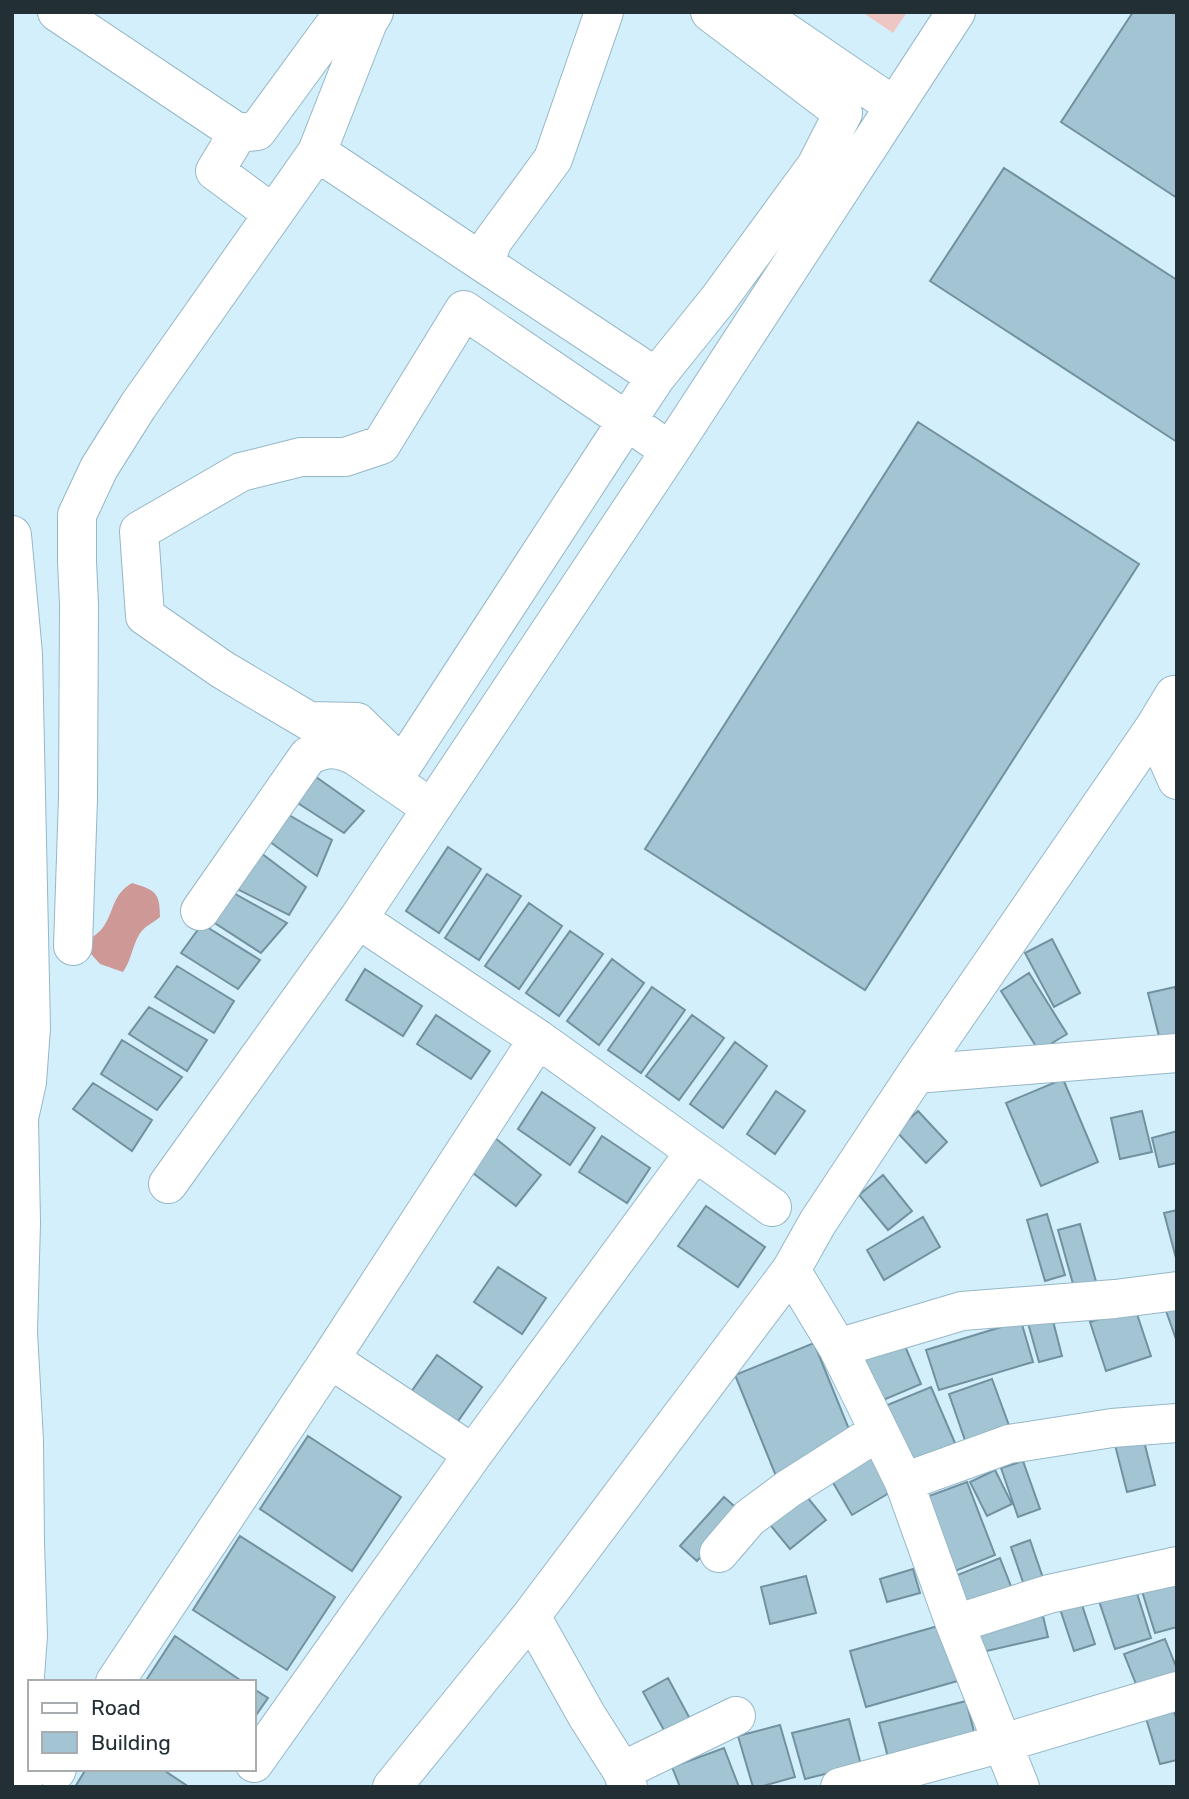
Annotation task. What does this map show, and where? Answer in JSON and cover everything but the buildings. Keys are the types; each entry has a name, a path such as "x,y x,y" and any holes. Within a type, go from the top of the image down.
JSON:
{"street":[{"path":"57,12 238,134 257,131 344,12"},
{"path":"72,946 78,784 77,515 99,468 138,406 317,152 374,12"},
{"path":"485,264 492,242 554,159 604,12"},
{"path":"670,451 627,421 464,310 382,445 345,457 300,457 241,472 139,531 145,616 223,670 309,721 357,722 402,766 627,421 656,377 718,300 816,166 843,113 710,12"},
{"path":"756,12 894,106"},
{"path":"168,1184 358,919 670,451 956,12"},
{"path":"238,134 215,171 273,214"},
{"path":"317,152 656,377"},
{"path":"12,535 23,654 18,705 22,1029 27,1082 17,1223 15,1332 20,1636 16,1745 28,1758"},
{"path":"391,1787 531,1616 791,1270 818,1223 916,1074 1176,694"},
{"path":"1154,728 1177,780"},
{"path":"200,911 308,756 323,749 344,750 357,757 431,808"},
{"path":"358,919 538,1039 772,1208"},
{"path":"116,1680 538,1039"},
{"path":"916,1074 1177,1053"},
{"path":"256,1760 473,1454 695,1152"},
{"path":"791,1270 838,1348 904,1482 955,1624 1020,1787"},
{"path":"838,1348 962,1311 1115,1299 1177,1291"},
{"path":"330,1359 473,1454"},
{"path":"904,1482 1010,1444 1112,1428 1177,1423"},
{"path":"719,1553 749,1518 768,1503 879,1431"},
{"path":"955,1624 1049,1594 1177,1566"},
{"path":"531,1616 625,1779 736,1716"},
{"path":"840,1787 1003,1743 1177,1691"},
{"path":"237,1787 248,1771"}],"shaded area":[{"path":"862,12 907,12 893,33"},
{"path":"132,883 155,893 160,917 141,932 123,972 100,964 84,946 102,929 117,897"}]}
